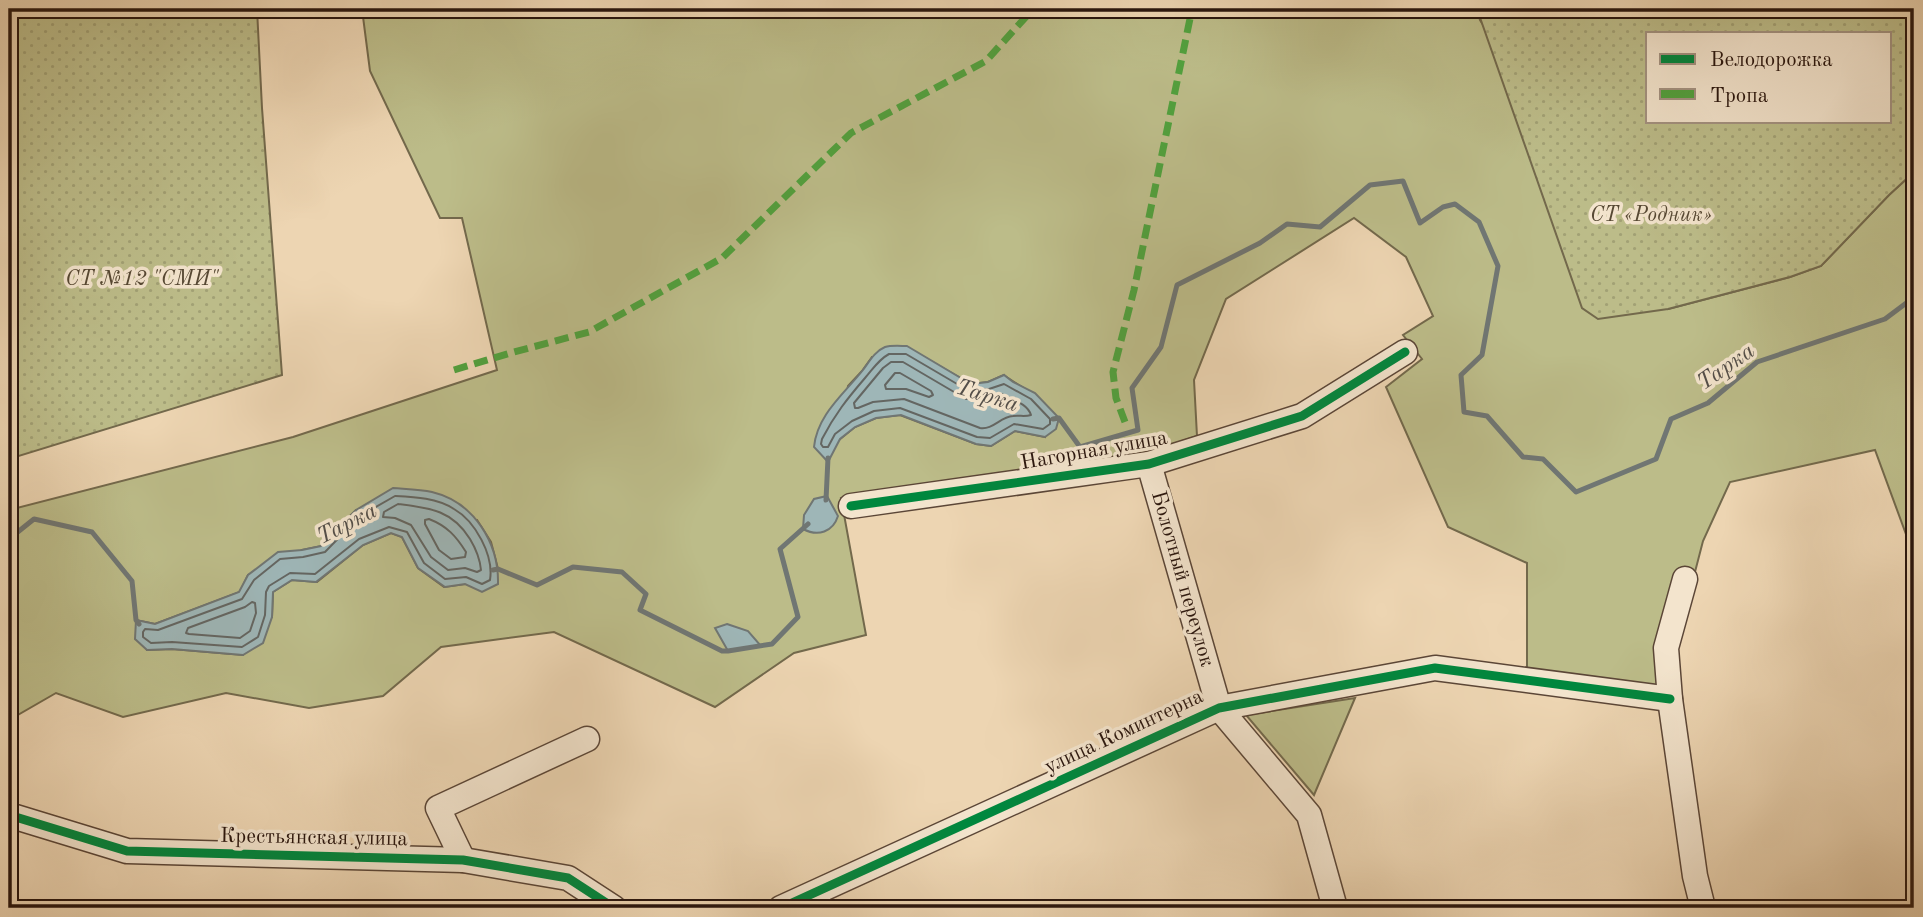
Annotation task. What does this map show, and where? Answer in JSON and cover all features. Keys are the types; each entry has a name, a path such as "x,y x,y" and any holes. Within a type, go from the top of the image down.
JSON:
{"street":[{"name":"Нагорная улица","path":"851,506 1149,464 1302,416 1405,352"},
{"name":"Болотный переулок","path":"1149,464 1219,708 1310,815 1335,908"},
{"path":"1685,579 1666,648 1670,699 1695,876 1703,908"},
{"name":"улица Коминтерна","path":"781,908 1219,708 1436,668 1670,699"},
{"path":"463,860 438,808 587,739"},
{"name":"Крестьянская улица","path":"9,816 127,852 463,860 568,878 614,908"}],"green space":[{"name":"СТ №12 \"СМИ\"","path":"9,9 257,9 282,375 9,459"},
{"path":"362,9 1477,9 1480,20 1668,309 1790,277 1821,266 1914,172 1914,556 1875,450 1730,482 1703,541 1675,649 1681,695 1527,673 1527,563 1448,527 1386,387 1422,359 1403,335 1433,316 1406,257 1354,218 1226,299 1194,380 1197,436 1147,453 841,498 866,635 794,653 715,707 554,632 441,647 383,696 309,708 226,693 123,717 56,693 9,720 9,510 293,437 497,370 462,218 440,218 370,71","holes":["872,357 924,357 971,384 988,382 1004,375 1045,404 1045,437 1015,431 991,446 976,444 900,415 876,418 855,427 840,439 848,386","356,510 477,520 491,542 498,569 465,584 444,587 418,568 402,537 391,533 363,545 317,582 292,580 273,592 272,617 243,655 172,649 147,650 136,620 155,624 240,592 248,575 302,550 322,546"]},
{"name":"СТ «Родник»","path":"1477,9 1914,9 1914,172 1821,266 1790,277 1668,309 1598,319 1582,308"},
{"path":"1355,698 1314,795 1246,715"}],"water":[{"path":"887,346 907,346 971,384 988,382 1004,375 1035,393 1059,418 1056,429 1045,437 1015,431 991,446 976,444 901,415 876,418 855,427 840,439 828,462 814,447 820,425 832,405 878,351"},
{"path":"393,488 432,492 447,497 472,515 489,540 498,584 482,592 465,584 445,587 418,568 402,537 391,533 363,545 316,582 292,580 273,592 272,617 263,643 243,655 172,649 147,650 135,639 136,620 155,624 239,592 248,575 278,552 321,546 356,510"},
{"path":"827,496 838,516 833,526 819,533 803,529 804,515 814,499"},
{"path":"727,624 748,631 761,646 728,651 715,628"}],"waterway":[{"name":"Тарка","path":"1914,150 1914,230"},
{"name":"Тарка","path":"1053,419 1059,418 1080,447 1138,430 1132,388 1161,347 1177,285 1260,243 1287,224 1320,227 1370,185 1403,181 1420,223 1443,207 1455,204 1479,222 1498,266 1482,355 1461,375 1464,412 1487,416 1523,457 1543,459 1576,492 1656,459 1671,419 1708,403 1757,362 1885,319 1909,301 1914,270"},
{"name":"Тарка","path":"826,500 828,458"},
{"name":"Тарка","path":"9,539 34,519 92,532 132,581 136,620 139,624"},
{"name":"Тарка","path":"493,570 498,569 537,585 573,567 622,572 646,594 640,610 722,651 728,651 772,644 798,617 780,549 808,524"}],"marked path":[{"path":"454,370 589,332 722,258 851,133 986,61 1033,9"},
{"path":"1125,422 1116,398 1113,372 1134,290 1192,9"}],"cycle path":[{"path":"851,506 1149,464 1302,416 1405,352"},
{"path":"781,908 1219,708 1435,668 1670,699"},
{"path":"9,815 127,851 463,860 568,878 614,908"}]}
